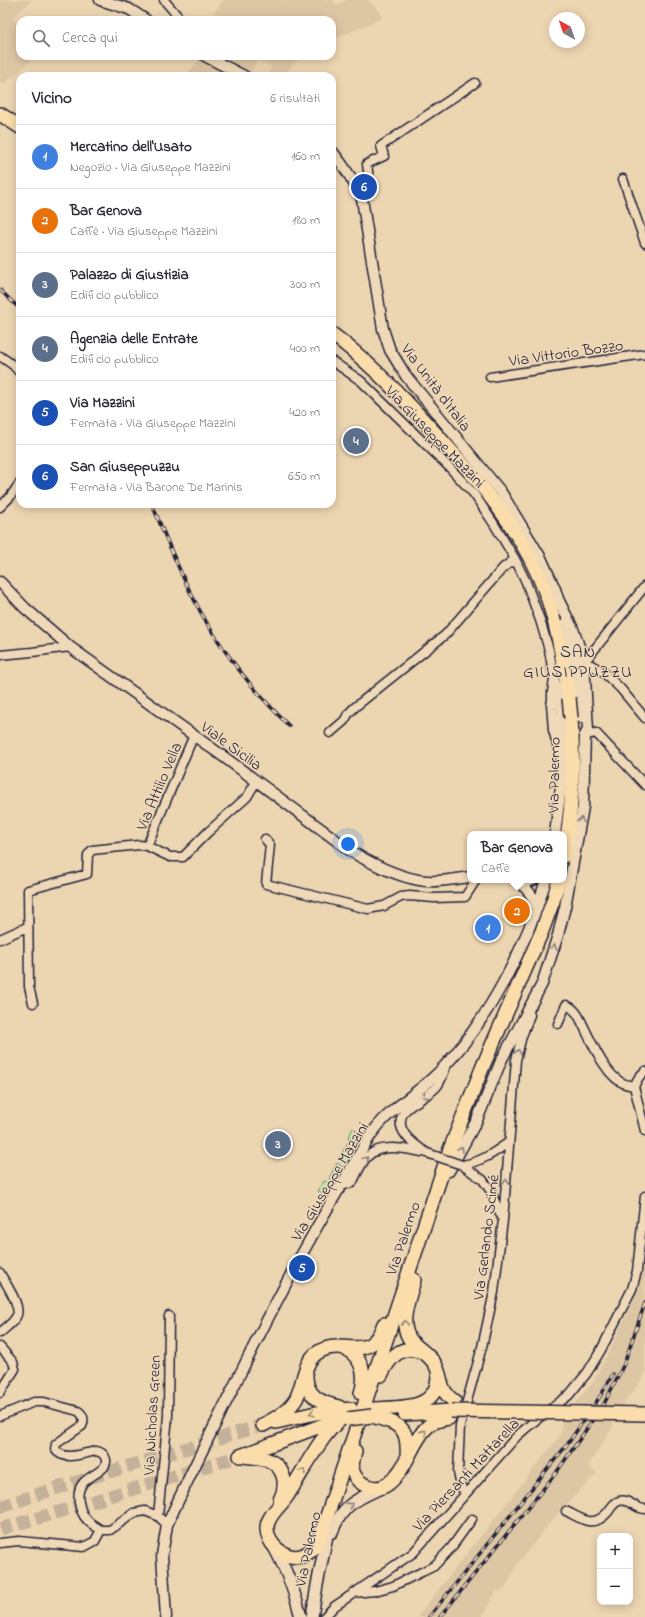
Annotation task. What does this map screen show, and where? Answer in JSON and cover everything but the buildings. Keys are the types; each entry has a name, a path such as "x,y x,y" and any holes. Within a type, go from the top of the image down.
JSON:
{"main road":[{"path":"0,114 16,124"},
{"name":"Via Palermo","path":"336,337 375,371 411,406 465,465 493,499 514,530 533,565 546,594 555,623 565,702 571,716 572,784 567,838"},
{"name":"Via Palermo","path":"312,1617 321,1564 339,1480 348,1453 357,1414 426,1222 449,1152 483,1066 542,931 558,883"},
{"path":"483,1066 463,1101 447,1142 381,1332 373,1342 361,1348 326,1348 318,1352 310,1361 295,1400 283,1413 263,1425 298,1416 451,1410 645,1414"},
{"path":"426,1222 404,1320 405,1329 408,1337 434,1363 451,1410"},
{"path":"338,1347 348,1350 355,1355 362,1365 364,1373 363,1388 350,1426 348,1453"},
{"path":"387,1485 376,1488 370,1487 361,1483 353,1473 352,1466 357,1414 390,1358 407,1350 426,1354"},
{"path":"306,1370 307,1384 310,1392 315,1398 326,1404 357,1414 394,1423 400,1427 407,1437 407,1458"},
{"path":"273,1515 284,1491 284,1478 281,1470 268,1460 240,1456 318,1426 357,1414 422,1403 431,1397 436,1390 438,1373"},
{"path":"321,1564 340,1514 353,1502 387,1485 397,1475 429,1425 443,1418 451,1410"},
{"path":"301,1617 294,1590 284,1565 269,1539 267,1527 268,1521 286,1497 329,1430 357,1414"},
{"path":"271,1544 284,1554 291,1556 298,1557 306,1555 312,1551 320,1538 339,1480"}],"street":[{"path":"100,0 130,9 140,16"},
{"path":"164,0 178,16"},
{"path":"214,60 236,72"},
{"path":"362,199 366,196 370,186 367,164 384,156 381,146 475,83"},
{"name":"Via Unità d'Italia","path":"336,157 354,182 362,199 383,329 390,350 406,376 501,492 541,558 555,589 567,631 576,674 565,702"},
{"path":"623,179 645,244"},
{"name":"Via Vittorio Bozzo","path":"490,377 645,354"},
{"path":"0,356 16,369"},
{"name":"Via Giuseppe Mazzini","path":"336,363 360,381 410,428 474,494 515,559 526,582 549,650 554,678 552,692 565,702 571,716 561,753 561,786 555,831"},
{"path":"0,507 16,489"},
{"path":"330,733 344,722 349,713 356,707 445,635 503,568 515,559"},
{"name":"Viale Sicilia","path":"0,582 25,608 70,647 352,852 401,875 427,881 467,877"},
{"path":"576,674 584,661 645,586"},
{"name":"Via Unità d'Italia","path":"426,1222 451,1165 477,1120 501,1061 542,984 565,907 583,807 585,735 588,730 571,716 586,679 584,661 573,629 558,599"},
{"path":"567,631 580,658 604,673 620,688 645,718"},
{"path":"0,654 70,647"},
{"path":"586,679 590,673 597,669"},
{"path":"585,735 596,733 645,785"},
{"name":"Via Attilio Vella","path":"147,846 194,736"},
{"name":"Via Attilio Vella","path":"34,1003 29,987 27,928 28,890 87,874 88,855 92,850 139,845 147,846 170,857 183,857 247,797 256,782"},
{"name":"Via Giuseppe Mazzini","path":"552,831 557,819"},
{"path":"265,839 270,845 266,884 368,909 384,906 401,897 409,896 434,898 465,897 474,883"},
{"path":"509,1006 517,978 537,931 536,906 525,887 524,883"},
{"name":"Via Giuseppe Mazzini","path":"166,1617 162,1555 167,1526 268,1316 341,1186 375,1129 432,1080 462,1048 491,1004 505,979 545,883"},
{"path":"0,939 27,928"},
{"name":"Via Gerlando Scimé","path":"465,1492 460,1487 458,1472 460,1426 485,1333 494,1292 503,1220 516,1060 522,1036 542,984"},
{"path":"558,1024 566,1005 572,1007 579,1016 595,1049 609,1071 624,1084 634,1086"},
{"path":"427,1153 414,1145 407,1137 403,1131 402,1116 412,1105 437,1086 443,1077 446,1065"},
{"path":"645,1071 639,1077 634,1086 645,1131"},
{"path":"462,1165 473,1163 482,1159 509,1142"},
{"path":"341,1186 352,1183 365,1160 376,1151 397,1148 427,1153 462,1165 483,1180 493,1196 503,1220"},
{"name":"Via Piersanti Mattarella","path":"324,1617 331,1609 412,1552 517,1436 568,1395 587,1373 601,1350 632,1289 636,1272 645,1196"},
{"path":"0,1273 17,1304 18,1312 15,1319 0,1333"},
{"name":"Via Nicholas Green","path":"158,1516 168,1416 169,1316"},
{"path":"0,1347 13,1362 15,1369 0,1392"},
{"path":"0,1416 28,1403 39,1402 78,1412 81,1414 84,1421 82,1426 56,1444 55,1449 59,1453 72,1456 96,1451 105,1456 106,1461 104,1467 82,1484 79,1497 86,1518 101,1530 110,1530 129,1516 140,1511 149,1511 158,1516 167,1526"},
{"path":"566,1511 583,1520 591,1522 600,1520 614,1504 619,1501 626,1501 639,1509 645,1509"},
{"path":"353,1594 375,1591 393,1586 434,1566 451,1548 472,1519"},
{"path":"0,1543 19,1541 84,1547 94,1541 101,1530"}],"shaded area":[{"path":"0,0 32,0 13,18 16,22 16,60 31,60 4,84 0,81"},
{"path":"223,0 333,0 337,5 347,0 368,0 379,11 382,18 336,38 336,16 212,16"},
{"path":"199,60 210,60 232,72 189,72"},
{"path":"227,60 257,60 251,72"},
{"path":"257,60 298,60 287,72 269,72 271,66"},
{"path":"645,1264 645,1375 611,1421 614,1425 588,1466 597,1473 558,1513 518,1563 505,1588 501,1591 496,1591 482,1617 417,1617 561,1434 562,1420 593,1382 611,1348 633,1300"}],"green space":[{"path":"353,1128 358,1131 356,1134 362,1137 358,1143 348,1138"},
{"path":"348,1142 356,1147 347,1163 340,1158"},
{"path":"337,1163 345,1168 337,1183 329,1178"},
{"path":"324,1181 335,1187 331,1193 325,1190 323,1193 318,1191"}],"tunnel":[{"path":"0,1507 263,1425"},
{"path":"0,1529 240,1456"}],"railway":[{"path":"0,290 16,305"},
{"path":"154,508 188,588 215,636 249,683 289,726"},
{"path":"440,1617 556,1473 604,1404 624,1364 645,1303"},
{"path":"429,1617 569,1442 601,1395 613,1374"}],"place":[{"name":"San Giuseppuzzu","path":"364,187"},
{"name":"Agenzia delle Entrate","path":"356,441"},
{"name":"Bar Genova","path":"517,911"},
{"name":"Mercatino dell'Usato","path":"488,928"},
{"name":"Palazzo di Giustizia","path":"278,1144"},
{"name":"Via Mazzini","path":"302,1268"}],"district":[{"name":"SAN GIUSIPPUZZU","path":"578,661"}]}
